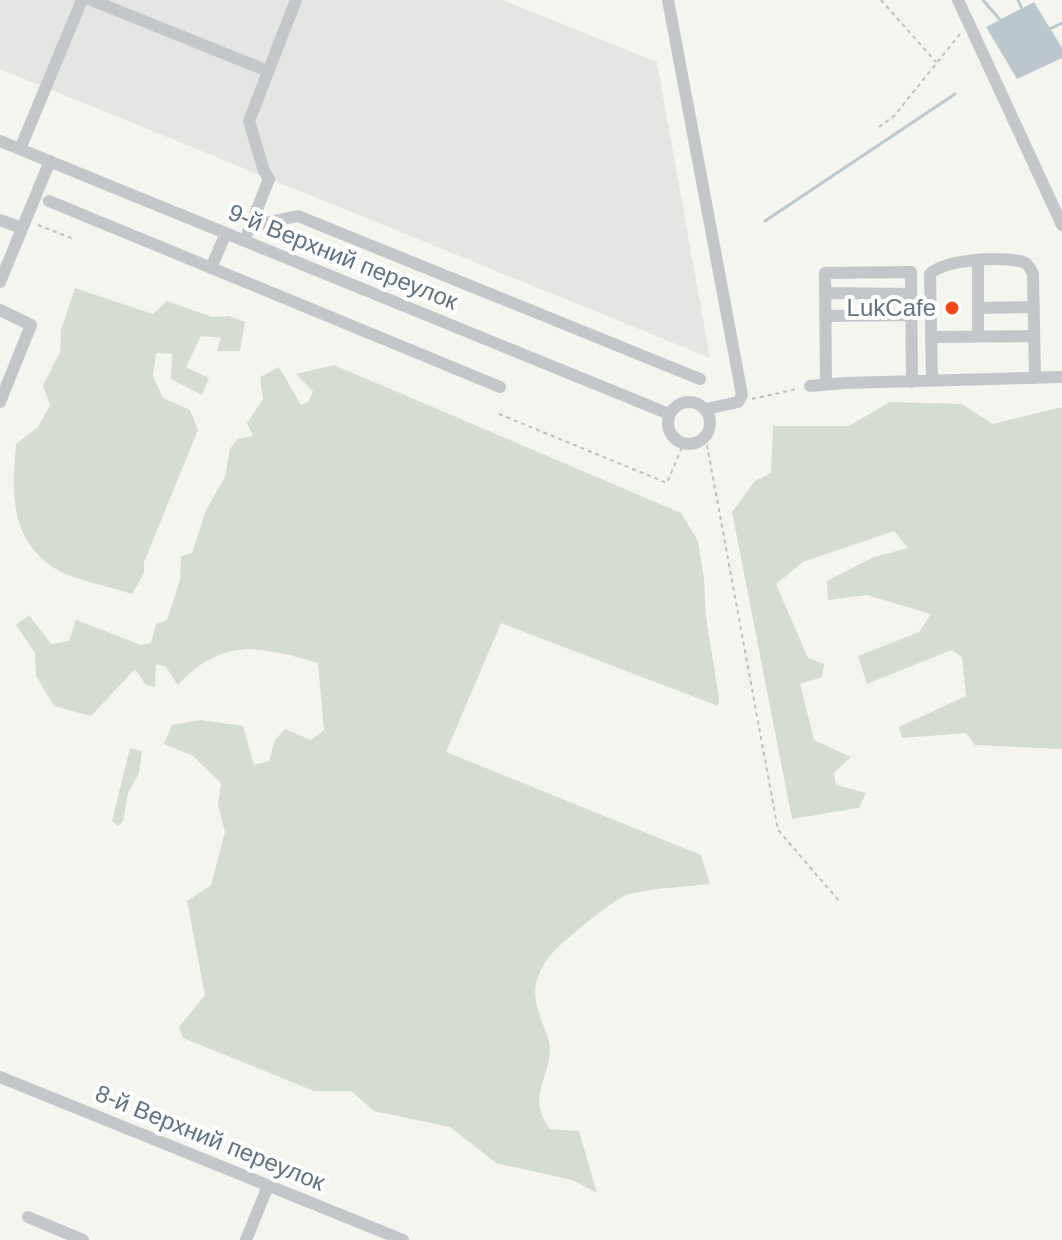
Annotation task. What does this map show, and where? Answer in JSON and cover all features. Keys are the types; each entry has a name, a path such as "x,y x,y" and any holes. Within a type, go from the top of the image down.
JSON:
{"street":[{"path":"20,149 82,0"},
{"path":"91,0 268,71"},
{"path":"245,241 269,179 249,121 296,0"},
{"path":"668,0 741,400 706,409"},
{"path":"958,0 1062,225"},
{"name":"9-й Верхний переулок","path":"0,141 669,414"},
{"path":"0,282 50,161"},
{"path":"49,201 500,387"},
{"path":"251,226 298,216 700,379"},
{"path":"0,220 22,228"},
{"path":"211,268 226,233"},
{"path":"978,261 978,337"},
{"path":"932,381 930,274 950,262 978,261 1020,261 1029,265 1033,274 1035,378"},
{"path":"826,384 825,273 911,272 912,382"},
{"path":"825,293 911,294"},
{"path":"978,308 1034,307"},
{"path":"0,310 31,325 0,402"},
{"path":"825,316 911,315"},
{"path":"931,337 1034,336"},
{"path":"810,386 1062,377"},
{"path":"682,402 700,403 706,409 711,426 701,441 692,444 675,439 668,423 669,414 682,402"},
{"name":"8-й Верхний переулок","path":"0,1077 268,1186 376,1234 403,1240"},
{"path":"246,1240 268,1186"},
{"path":"28,1217 83,1240"}],"path":[{"path":"881,0 937,63"},
{"path":"879,127 894,116 969,24"},
{"path":"741,400 810,386"},
{"path":"499,414 667,483 682,447"},
{"path":"707,445 778,830 840,902"}],"shaded area":[{"path":"0,0 503,0 657,62 710,358 0,69"},
{"path":"1034,2 1062,48 1062,58 1017,79 986,27"},
{"path":"75,288 153,314 167,301 212,317 229,316 245,322 240,351 217,351 221,338 201,336 186,367 209,378 202,395 171,379 172,354 156,353 153,376 163,398 190,410 198,430 144,562 144,573 132,594 54,568 29,543 17,513 14,496 16,444 38,427 50,405 43,386 60,352 61,330"},
{"path":"334,365 681,513 698,541 718,706 501,623 446,752 701,855 710,884 626,895 555,950 537,980 536,1001 550,1048 539,1098 540,1108 550,1129 579,1131 597,1193 572,1180 496,1163 450,1127 374,1111 351,1091 314,1091 183,1038 179,1027 205,995 187,901 211,885 225,832 218,804 221,783 193,756 164,744 172,725 201,720 243,726 254,765 269,761 275,740 285,729 311,740 324,730 318,663 260,650 227,652 211,659 178,685 166,667 156,664 155,687 146,685 135,669 91,716 54,706 36,676 35,653 16,625 29,615 51,644 69,641 76,620 141,645 151,643 156,624 167,620 180,580 181,556 192,553 206,510 225,477 230,449 237,439 253,436 247,423 263,399 260,377 279,367 301,405 308,402 313,391 296,374"},
{"path":"890,402 962,404 993,424 1062,407 1062,749 975,745 966,733 902,738 899,727 966,696 962,657 952,650 867,684 858,656 919,632 931,614 867,595 828,600 827,581 874,557 908,548 894,531 803,562 776,584 808,658 824,664 822,677 800,684 814,740 851,757 834,773 836,785 866,793 859,808 792,819 732,512 755,481 771,473 773,426 849,426"},
{"path":"130,748 142,751 139,773 128,793 123,821 118,826 112,821"}],"waterway":[{"path":"983,0 1001,21"},
{"path":"1018,0 1023,11"},
{"path":"1047,30 1062,23"},
{"path":"765,221 955,94"}],"place":[{"name":"LukCafe","path":"952,308"}]}
